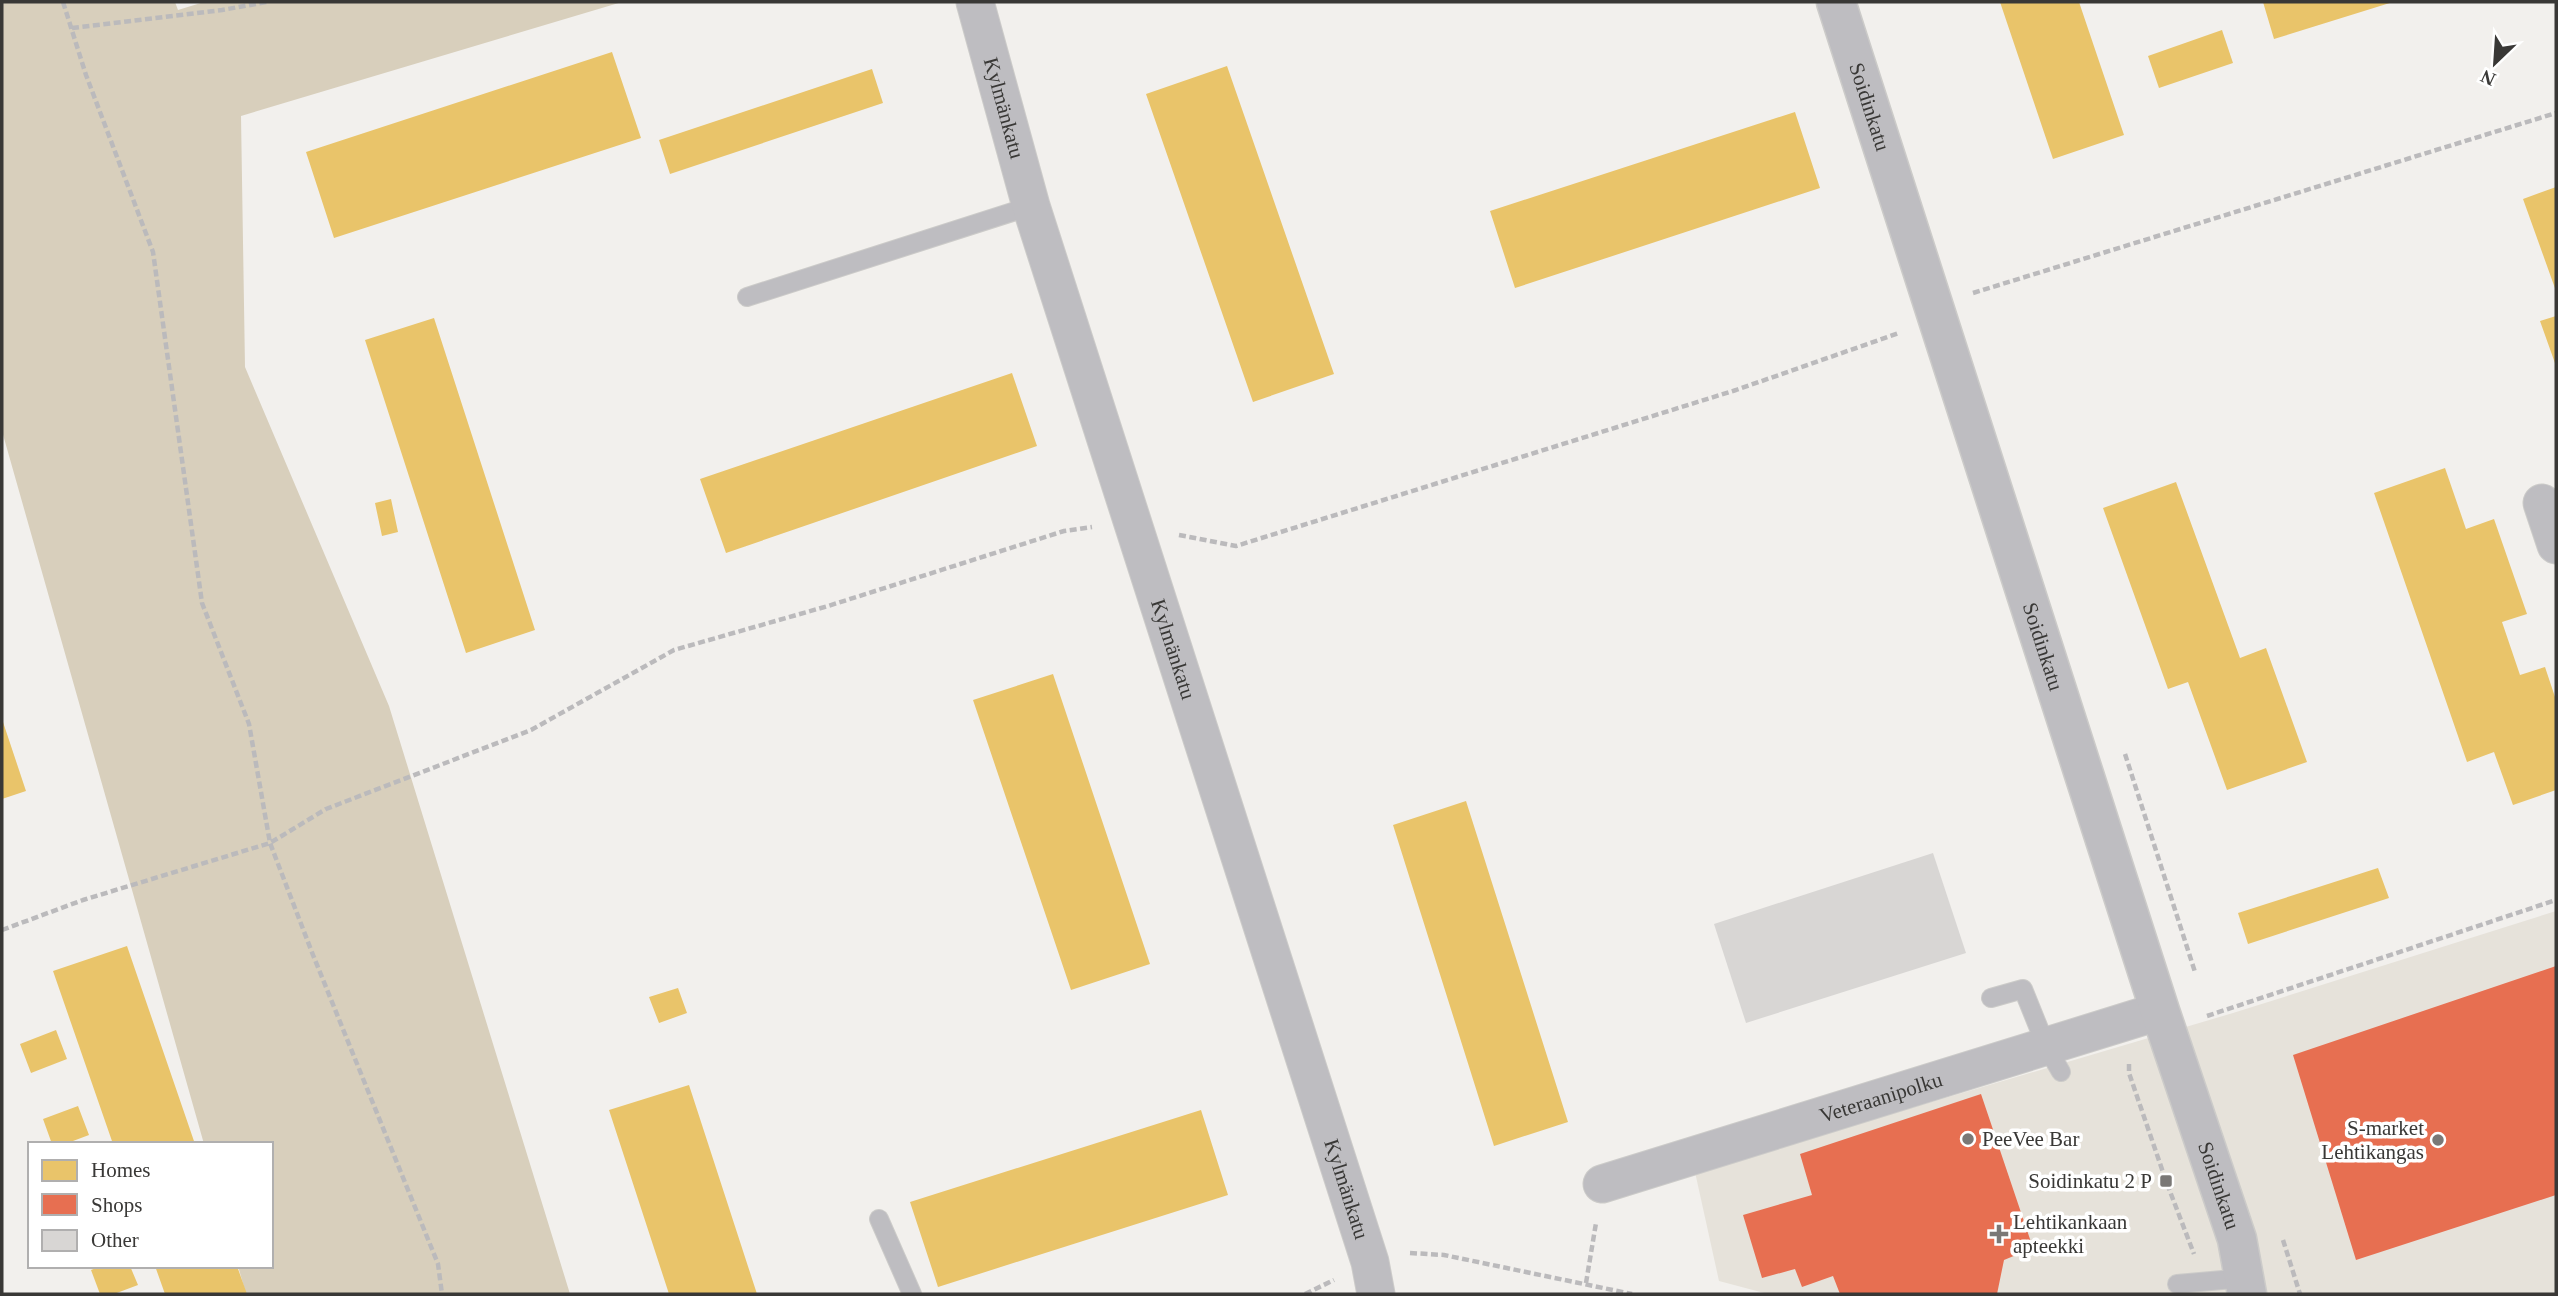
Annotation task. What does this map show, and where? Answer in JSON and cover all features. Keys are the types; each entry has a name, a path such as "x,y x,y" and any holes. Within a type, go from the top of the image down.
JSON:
{"street":[{"name":"Kylmänkatu","path":"975,2 1031,206 1373,1278"},
{"name":"Soidinkatu","path":"1836,2 1937,318 2143,1016 2237,1239 2246,1286"},
{"path":"2542,503 2556,545"},
{"name":"Veteraanipolku","path":"1602,1184 2053,1059 2143,1016"}],"lane":[{"path":"747,297 1031,206"},
{"path":"1991,999 2023,989 2053,1059"},
{"path":"879,1219 912,1294"},
{"path":"2176,1284 2205,1282 2246,1286"}],"path":[{"path":"63,2 86,75 153,252 202,603 249,724 270,843 438,1264 442,1294"},
{"path":"72,28 267,2"},
{"path":"1973,293 2556,113"},
{"path":"2,930 83,900 270,843 326,809 531,730 674,650 828,606 1064,531 1131,521 1173,534 1236,547 1736,390 1937,318"},
{"path":"2207,1016 2556,900"},
{"path":"2143,1016 2129,1073 2166,1181 2205,1282"},
{"path":"1586,1284 1602,1184"},
{"path":"1305,1294 1373,1278 1391,1252 1444,1255 1632,1294"}],"shaded area":[{"path":"2,2 175,2 178,10 204,2 622,2 241,116 245,367 389,706 570,1294 246,1294 239,1268 273,1268 273,1142 203,1142 2,431"},
{"path":"2556,911 2556,1294 1768,1294 1719,1281 1695,1172 2233,1013"}],"building: Homes":[{"path":"2000,2 2079,2 2124,135 2053,159"},
{"path":"2263,2 2393,2 2274,39"},
{"path":"2222,30 2233,63 2159,88 2148,56"},
{"path":"612,52 641,138 334,238 306,152"},
{"path":"1227,66 1334,374 1253,402 1146,94"},
{"path":"872,69 883,103 670,174 659,140"},
{"path":"1795,112 1820,188 1515,288 1490,211"},
{"path":"2556,187 2556,291 2523,199"},
{"path":"2556,316 2556,366 2540,321"},
{"path":"434,318 535,630 466,653 365,340"},
{"path":"1012,373 1037,446 726,553 700,479"},
{"path":"2445,468 2466,529 2494,519 2527,614 2502,622 2520,675 2545,667 2556,700 2556,790 2513,805 2494,752 2467,762 2374,493"},
{"path":"2176,482 2240,658 2266,648 2307,762 2227,790 2188,682 2168,689 2103,508"},
{"path":"391,499 398,532 382,536 375,503"},
{"path":"1053,674 1150,964 1071,990 973,700"},
{"path":"2,719 26,791 2,799"},
{"path":"1466,801 1568,1122 1494,1146 1393,825"},
{"path":"2378,868 2389,898 2248,944 2238,913"},
{"path":"127,946 194,1142 112,1142 53,971"},
{"path":"678,988 687,1013 659,1023 649,997"},
{"path":"56,1030 67,1059 31,1073 20,1044"},
{"path":"689,1085 757,1294 669,1294 609,1110"},
{"path":"78,1106 89,1135 70,1142 51,1142 43,1119"},
{"path":"1201,1110 1228,1195 938,1287 910,1202"},
{"path":"131,1268 138,1285 114,1294 100,1294 91,1270"},
{"path":"156,1268 238,1268 247,1294 165,1294"}],"building: Shops":[{"name":"S-market Lehtikangas","path":"2556,966 2556,1195 2356,1260 2293,1055"},
{"path":"1981,1094 2033,1248 2004,1260 1997,1294 1840,1294 1833,1276 1802,1287 1795,1269 1762,1278 1743,1215 1812,1195 1800,1154"}],"building: Other":[{"path":"1933,853 1966,953 1746,1023 1714,924"}],"place":[{"name":"PeeVee Bar","path":"1968,1139"},
{"name":"S-market Lehtikangas","path":"2438,1140"},
{"name":"Soidinkatu 2 P","path":"2166,1181"},
{"name":"Lehtikankaan apteekki","path":"1999,1234"}]}
